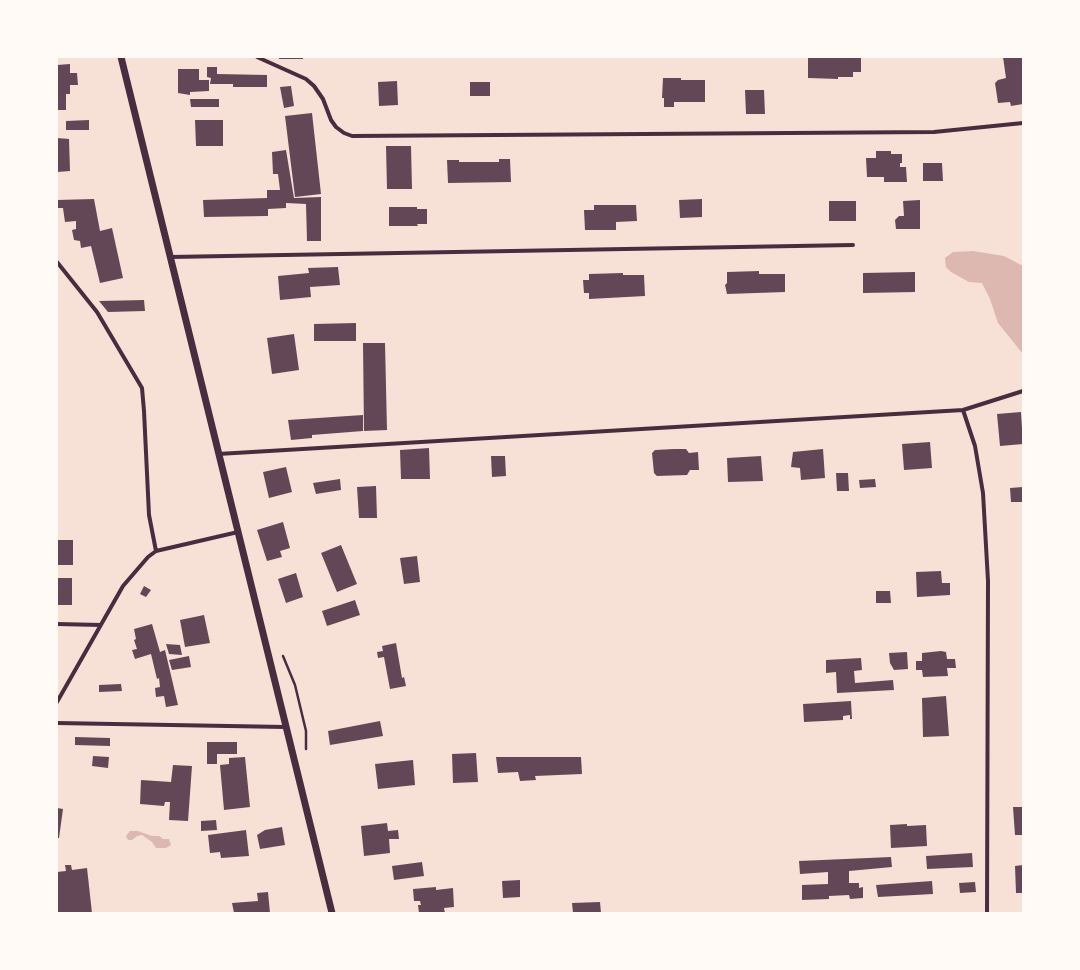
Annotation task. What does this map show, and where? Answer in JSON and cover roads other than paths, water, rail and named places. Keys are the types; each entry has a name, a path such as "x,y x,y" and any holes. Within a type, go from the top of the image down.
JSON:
{"street":[{"path":"121,57 332,913"},
{"path":"257,57 306,79 314,86 323,98 331,120 336,127 344,133 352,136 934,132 1023,123"},
{"path":"170,257 853,245"},
{"path":"57,262 97,312 142,388 149,515 156,551"},
{"path":"218,454 963,410 1023,391"},
{"path":"963,410 975,446 983,494 988,580 987,913"},
{"path":"57,702 130,576 156,551 238,532"},
{"path":"57,624 101,624"},
{"path":"57,722 285,727"}]}
